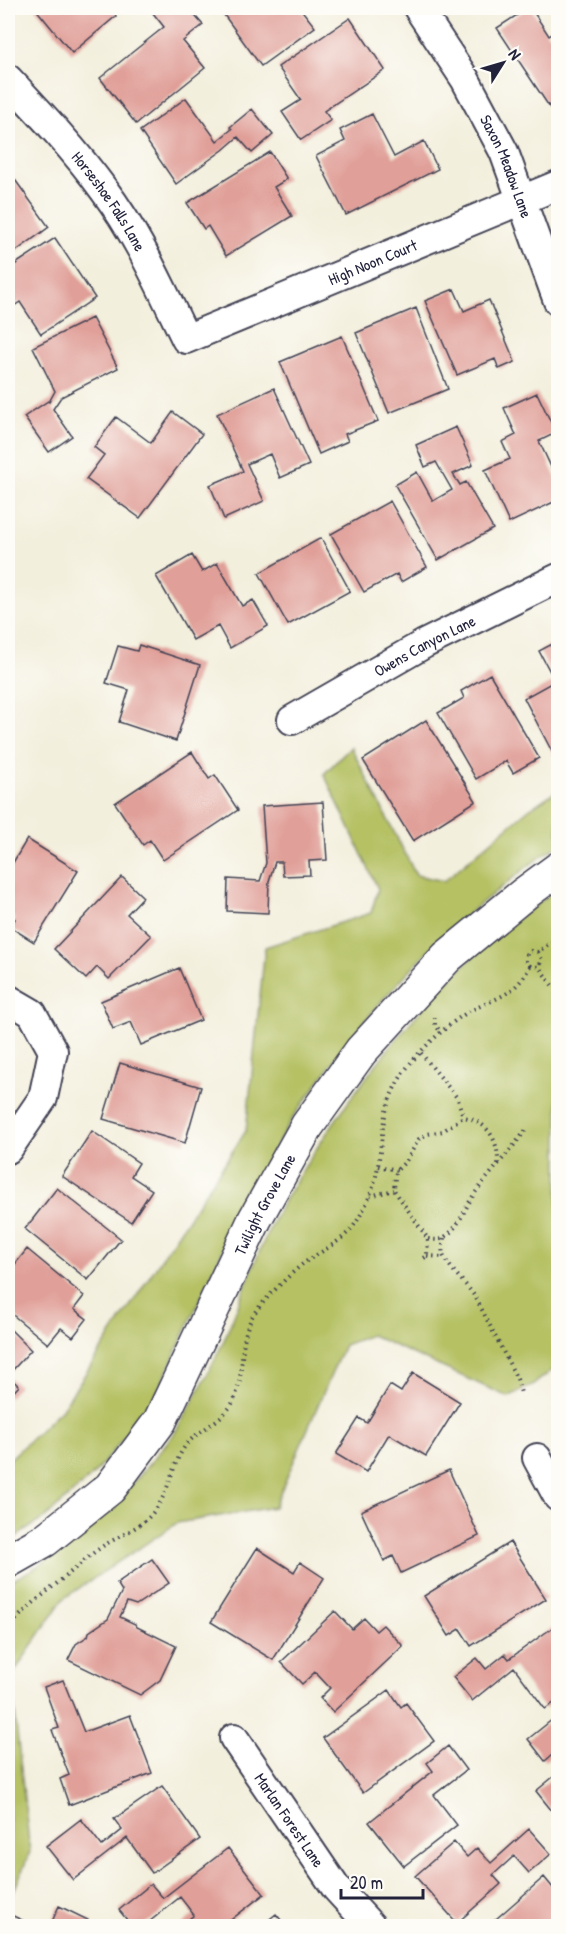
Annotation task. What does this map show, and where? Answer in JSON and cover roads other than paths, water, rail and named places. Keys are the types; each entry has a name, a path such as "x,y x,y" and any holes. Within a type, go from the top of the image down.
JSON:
{"street":[{"name":"Saxon Meadow Lane","path":"418,8 465,78 504,152 558,300"},
{"name":"Horseshoe Falls Lane","path":"8,79 48,121 105,190 148,260 186,339"},
{"name":"High Noon Court","path":"186,339 558,185"},
{"name":"Owens Canyon Lane","path":"292,720 424,644 558,578"},
{"name":"Twilight Grove Lane","path":"8,1561 45,1540 110,1488 160,1421 255,1219 307,1126 361,1051 447,957 558,869"},
{"path":"8,999 32,1013 53,1051 43,1098 8,1149"},
{"path":"537,1458 558,1497"},
{"name":"Marlan Forest Lane","path":"234,1738 336,1888 372,1926"}]}
